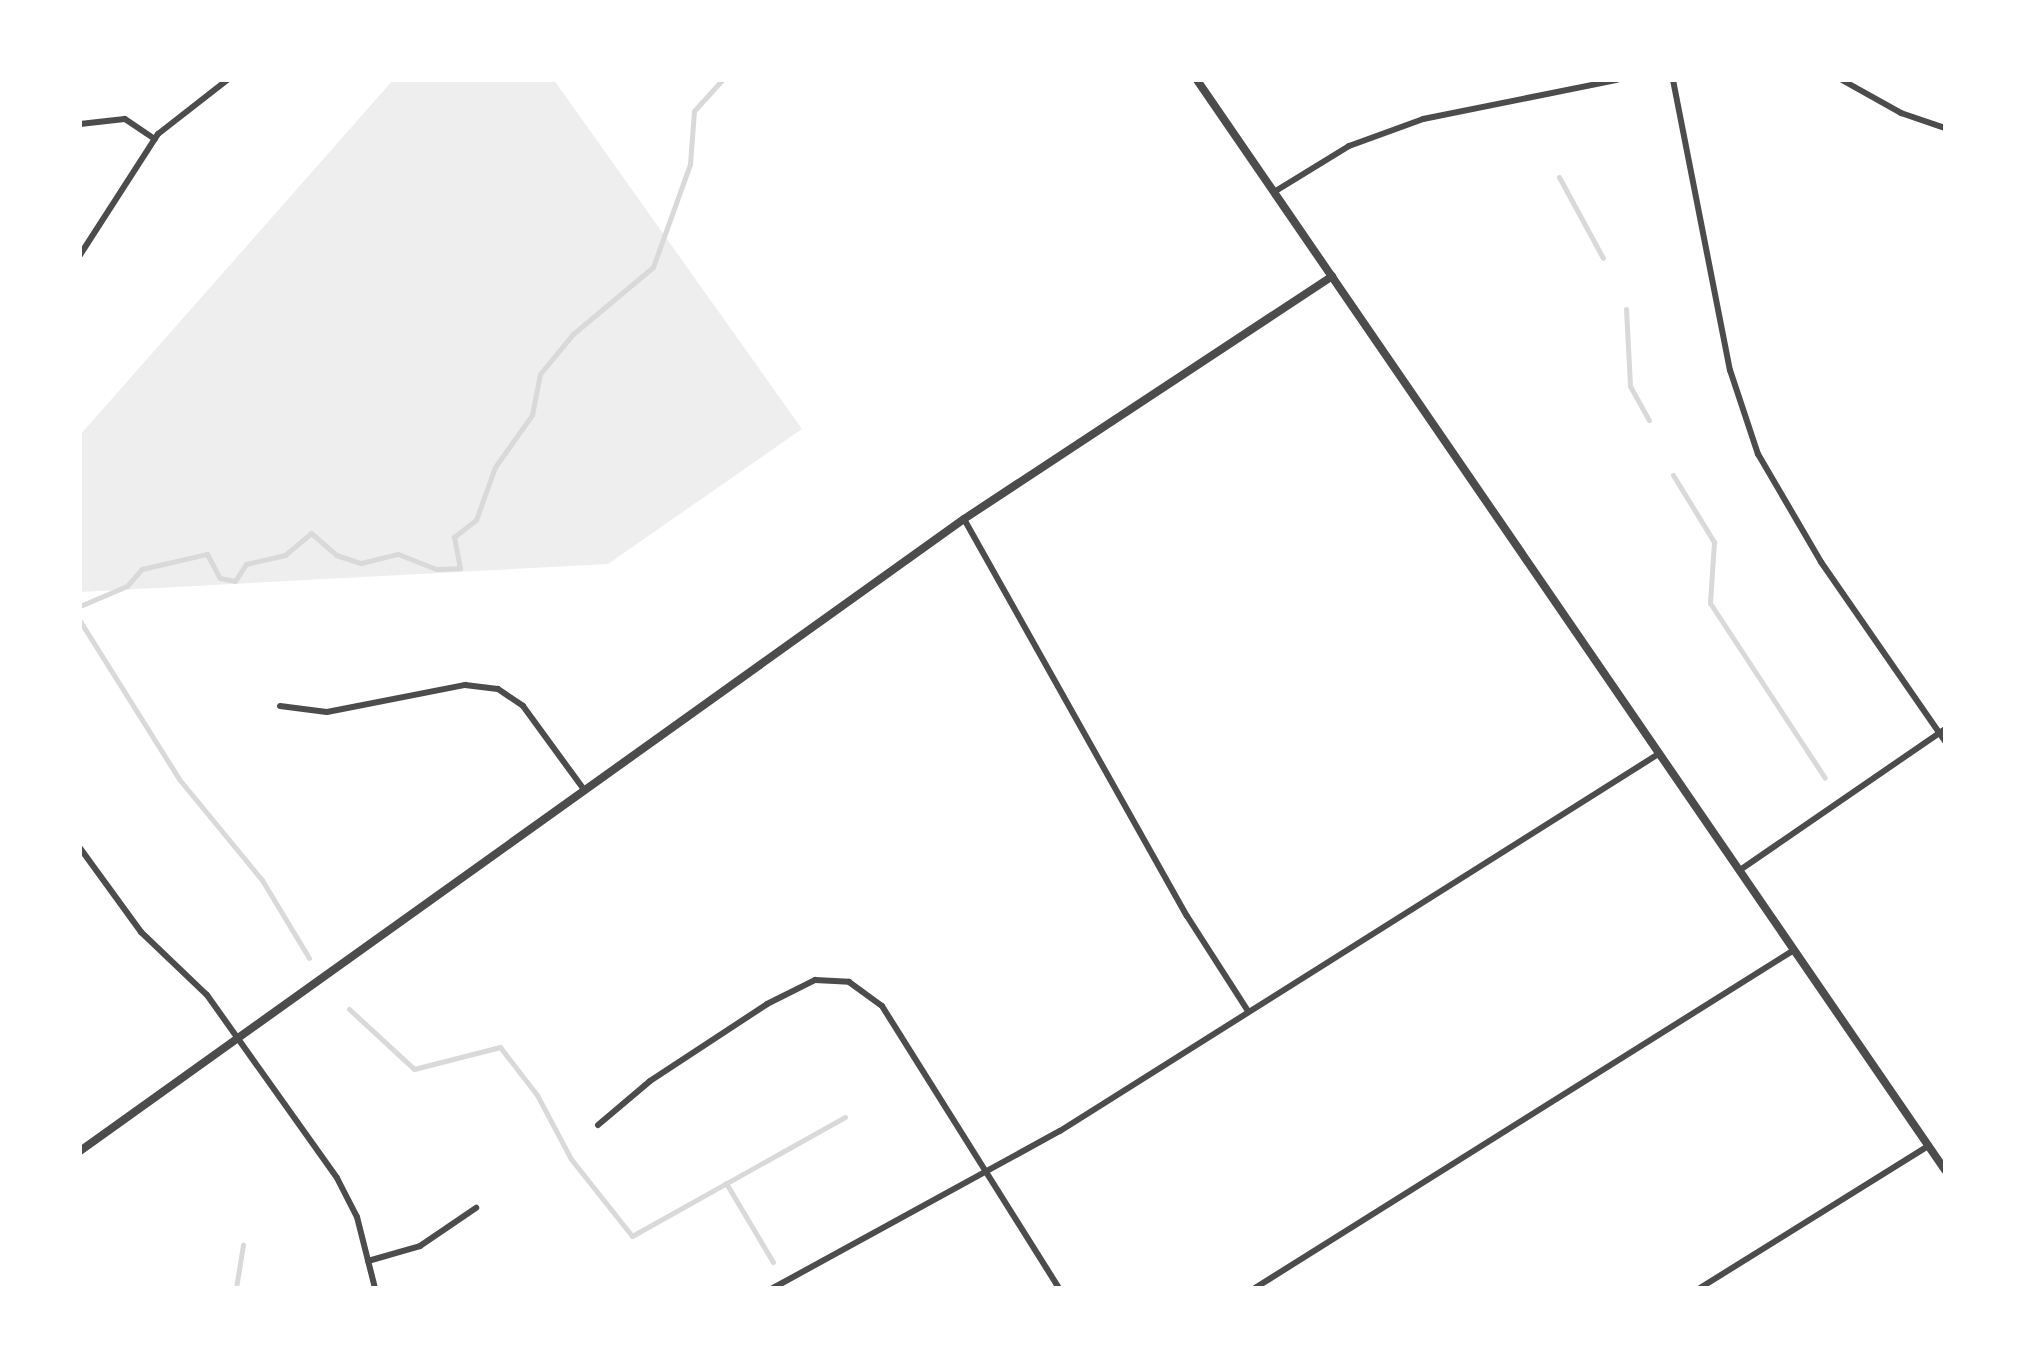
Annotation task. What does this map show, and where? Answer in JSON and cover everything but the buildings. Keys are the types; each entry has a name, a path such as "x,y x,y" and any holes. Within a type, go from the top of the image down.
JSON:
{"street":[{"path":"80,255 155,139 227,80"},
{"path":"1197,80 1945,1170"},
{"path":"1274,192 1349,146 1392,129 1617,80"},
{"path":"1673,80 1730,370 1758,454 1821,562 1942,731 1945,742"},
{"path":"1842,80 1901,113 1945,128"},
{"path":"80,124 125,120 155,139"},
{"path":"80,1152 964,519 1332,276"},
{"path":"964,519 1248,1011"},
{"path":"280,706 327,712 465,685 498,689 524,706 585,790"},
{"path":"1740,870 1942,731"},
{"path":"774,1288 988,1174 1660,753"},
{"path":"80,848 119,906 198,985 337,1178 357,1216 375,1288"},
{"path":"1255,1288 1794,950"},
{"path":"598,1125 650,1081 767,1004 814,980 849,982 882,1006 1059,1288"},
{"path":"1700,1288 1928,1146"},
{"path":"368,1261 420,1246 476,1208"}],"shaded area":[{"path":"393,80 554,80 802,429 608,564 80,592 80,435"}],"waterway":[{"path":"80,606 127,586 142,569 207,554 220,578 235,581 246,564 285,555 311,533 336,555 361,563 398,554 436,569 460,568 454,537 476,520 495,467 532,415 540,374 573,334 653,267 690,164 694,111 722,80"},
{"path":"1559,177 1603,258"},
{"path":"1626,309 1630,386 1649,420"},
{"path":"1673,475 1714,542 1710,603 1825,778"},
{"path":"80,621 179,779 262,880 309,958"},
{"path":"349,1009 414,1069 500,1047 537,1095 571,1159 632,1236 845,1117"},
{"path":"726,1183 773,1262"},
{"path":"236,1288 243,1245"}]}
